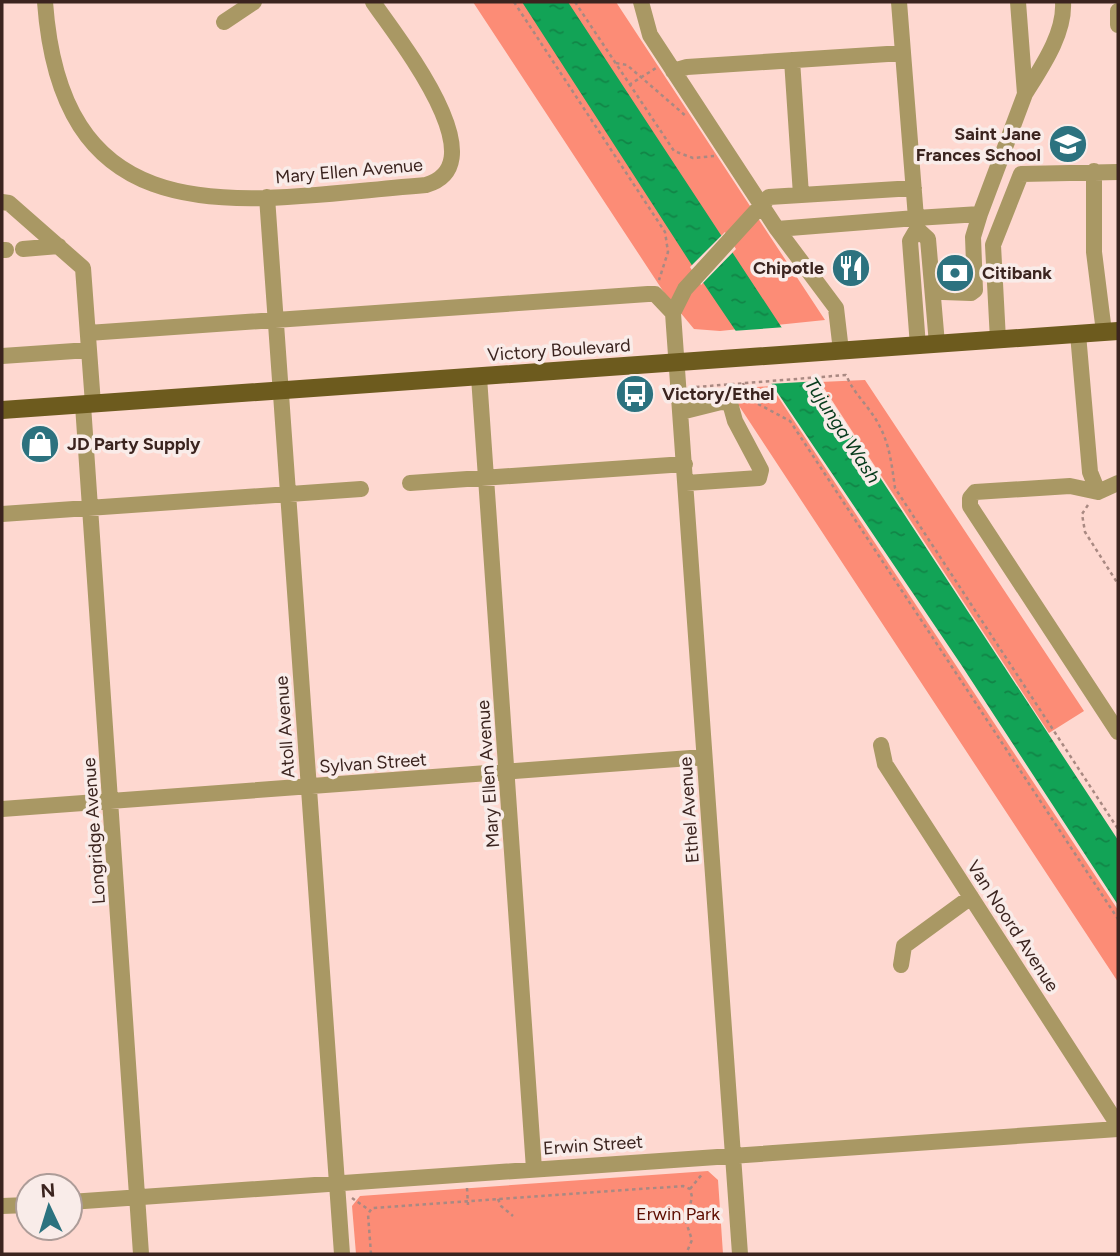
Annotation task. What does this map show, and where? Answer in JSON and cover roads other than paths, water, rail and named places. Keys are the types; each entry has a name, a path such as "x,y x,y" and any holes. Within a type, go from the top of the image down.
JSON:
{"main road":[{"name":"Victory Boulevard","path":"2,410 1111,331"}],"street":[{"path":"45,2 48,46 56,77 68,105 107,156 133,175 159,188 190,196 221,199 267,197"},
{"path":"223,22 254,2"},
{"name":"Mary Ellen Avenue","path":"267,197 426,185 439,181 450,170 452,150 439,101 373,2"},
{"path":"641,2 650,36 669,66 777,229 836,308 841,351"},
{"path":"899,2 917,223 911,240 918,346"},
{"path":"1018,2 1025,94"},
{"path":"932,286 955,294 971,293 975,290 973,237 979,214 1025,94 1047,58 1063,12 1063,2"},
{"path":"1118,11 1118,25"},
{"path":"669,66 903,53"},
{"path":"792,60 801,195"},
{"path":"1094,171 1094,253 1111,331"},
{"path":"998,340 993,245 1021,174 1118,172"},
{"path":"2,356 89,341 275,320 652,294 673,313 680,297 692,282 769,197 914,188"},
{"name":"Atoll Avenue","path":"267,197 342,1254"},
{"name":"Longridge Avenue","path":"2,202 9,203 83,268 89,341 91,507 141,1254"},
{"path":"777,229 917,223 979,214"},
{"path":"917,223 928,239 937,344"},
{"path":"23,248 59,246"},
{"name":"Ethel Avenue","path":"673,313 740,1254"},
{"path":"1078,334 1090,472 1098,492"},
{"name":"Mary Ellen Avenue","path":"479,377 534,1169"},
{"path":"681,412 721,402 730,403 735,421 761,471 759,478 686,483"},
{"path":"410,483 685,464"},
{"path":"1118,483 1098,492 1070,486 975,492 970,498 970,506 1118,732"},
{"path":"2,514 360,489"},
{"name":"Van Noord Avenue","path":"881,745 885,764 1118,1127"},
{"name":"Sylvan Street","path":"2,809 704,757"},
{"path":"901,965 904,946 971,897"},
{"name":"Erwin Street","path":"84,1201 1118,1127"}],"water":[{"name":"Tujunga Wash","path":"522,2 568,2 1118,840 1118,905 960,663 704,284"}],"place":[{"name":"Saint Jane Frances School","path":"1068,144"},
{"name":"Chipotle","path":"851,268"},
{"name":"Citibank","path":"955,273"},
{"name":"Victory/Ethel","path":"635,394"},
{"name":"JD Party Supply","path":"40,444"}],"park label":[{"name":"Erwin Park","path":"678,1214"}]}
